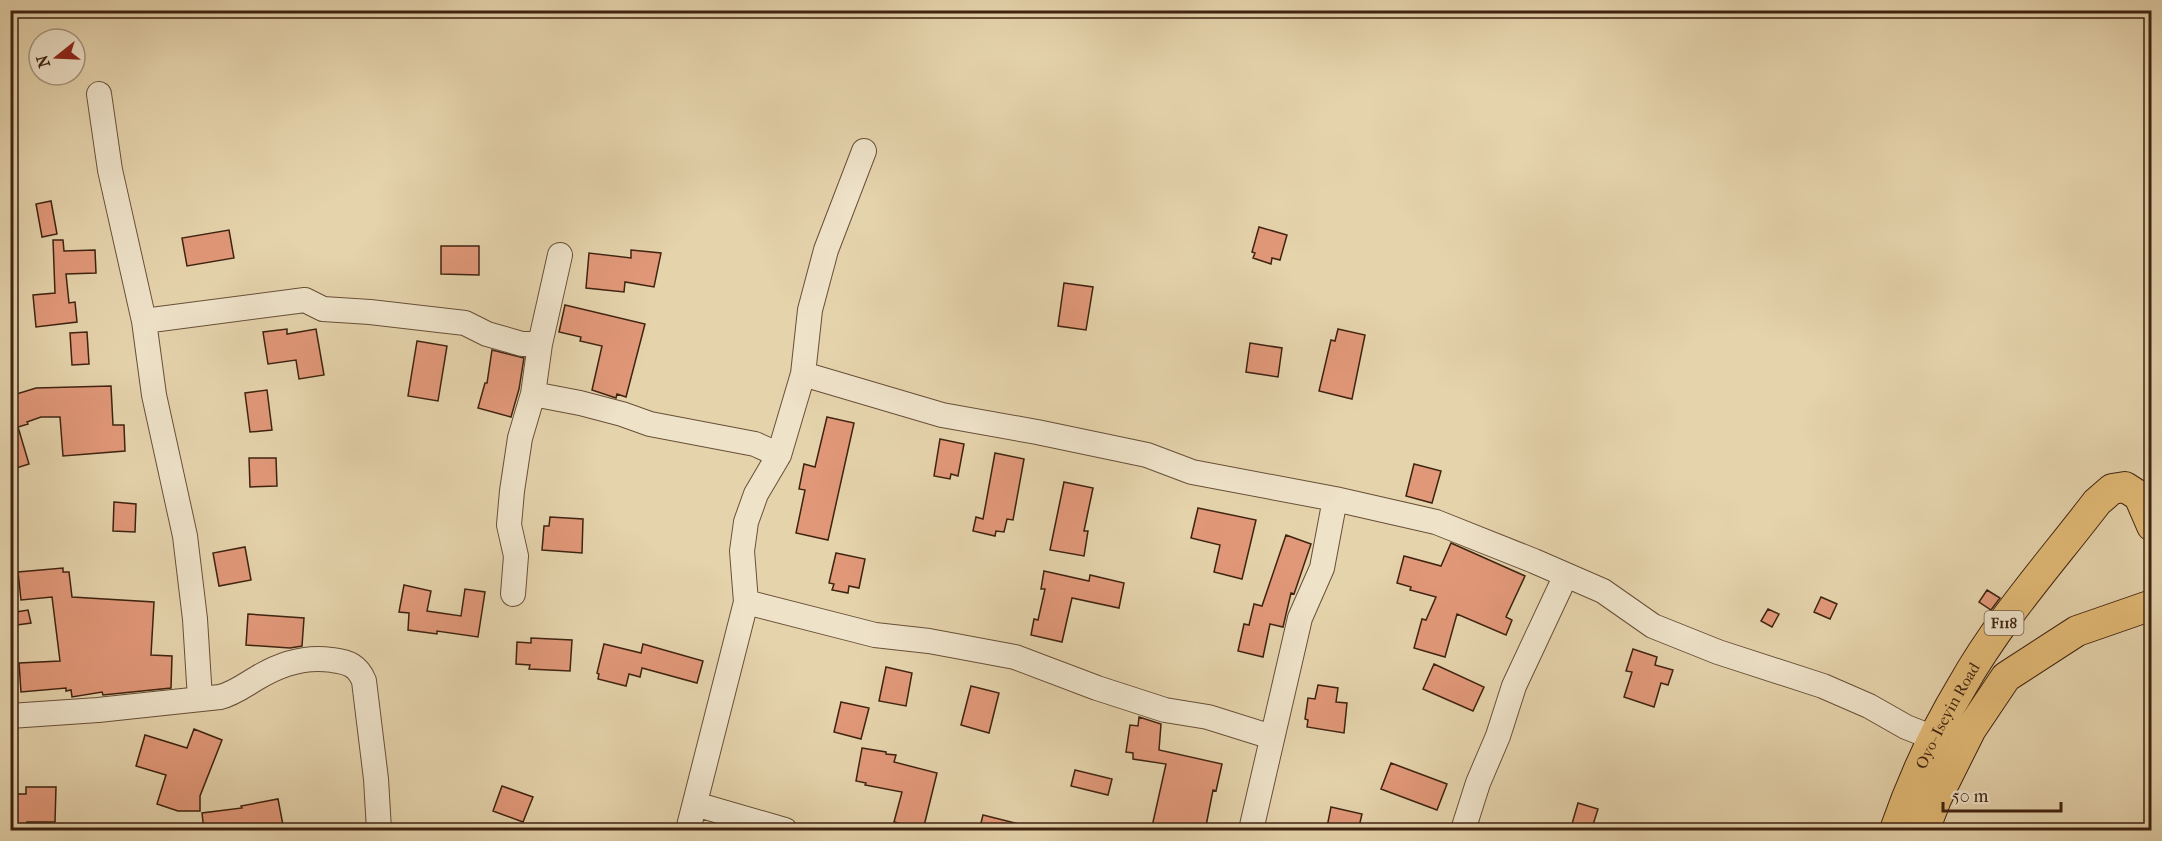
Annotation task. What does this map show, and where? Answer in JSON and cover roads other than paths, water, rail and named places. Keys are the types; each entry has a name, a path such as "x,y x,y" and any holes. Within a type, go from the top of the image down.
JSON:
{"main road":[{"name":"Oyo- Iseyin Road","path":"1895,831 1934,738 1962,685 2000,628 2097,502 2112,489 2125,487 2139,496 2151,526"},
{"name":"Oyo- Iseyin Road","path":"1924,831 1936,799 1971,729 2006,677 2076,631 2151,605"}],"street":[{"path":"99,94 110,170 144,321 154,395 174,480 184,536 195,619 200,699"},
{"path":"688,831 746,602 742,551 746,522 756,494 779,455 803,374 810,310 826,250 864,150"},
{"path":"513,594 516,556 509,525 512,491 520,438 532,394 540,344 560,255"},
{"path":"144,321 305,300 323,309 465,323 487,334 522,344 540,344"},
{"path":"803,374 942,415 1147,455 1192,472 1335,499 1436,522 1603,591 1653,626 1718,652 1823,686 1869,706 1906,727 1934,738"},
{"path":"532,394 590,406 650,424 755,444 779,455"},
{"path":"1251,831 1300,618 1322,568 1335,499"},
{"path":"1463,831 1514,686 1566,575"},
{"path":"746,602 875,635 929,641 1016,657 1164,710 1209,717 1272,737"},
{"path":"10,716 98,710 229,695 265,673 292,662 326,659 348,662 359,670 364,681 376,779 379,831"},
{"path":"695,804 785,831"}]}
